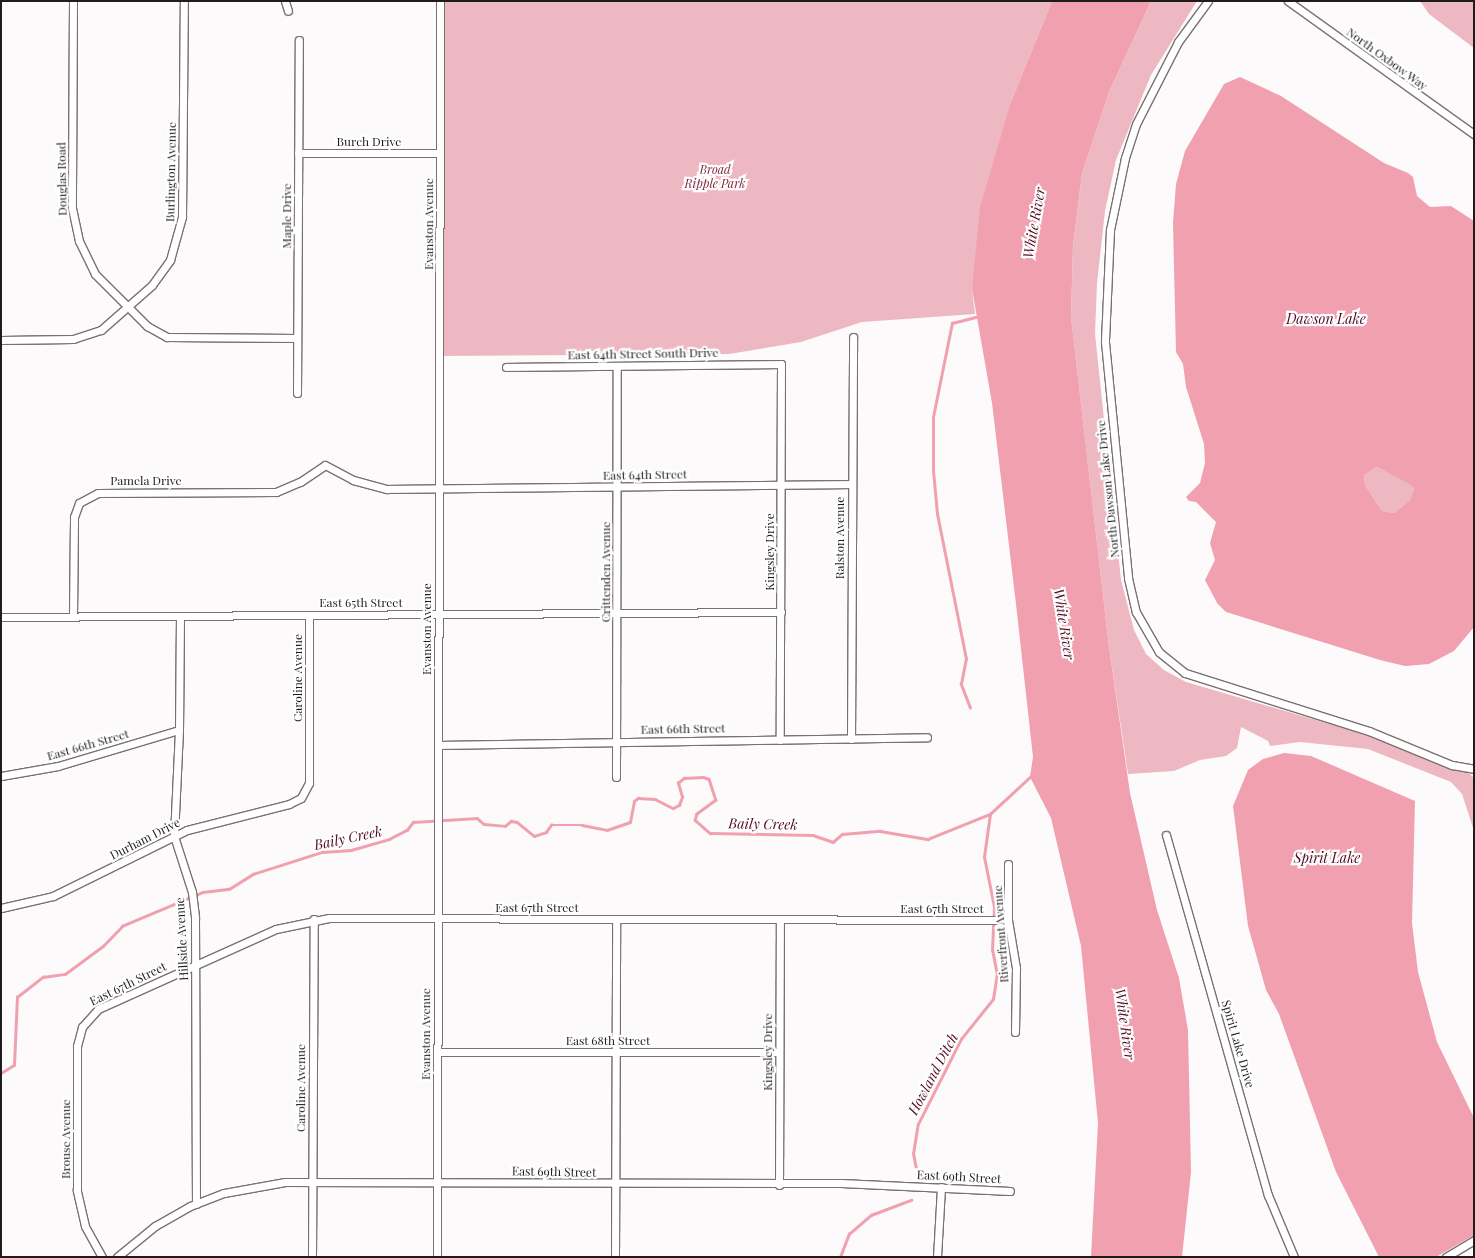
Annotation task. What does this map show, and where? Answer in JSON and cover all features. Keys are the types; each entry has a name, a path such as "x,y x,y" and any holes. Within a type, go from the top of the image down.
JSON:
{"street":[{"name":"Douglas Road","path":"73,1 74,223 82,252 95,274 128,308 154,331 175,339 298,338"},
{"name":"Burlington Avenue","path":"1,340 79,338 101,330 128,308 166,267 182,225 184,1"},
{"path":"285,1 288,11"},
{"name":"Evanston Avenue","path":"437,1257 438,830 440,746 438,614 440,488 440,1"},
{"name":"North Dawson Lake Drive","path":"1208,1 1178,42 1136,124 1125,158 1110,230 1105,342 1128,578 1136,612 1159,652 1185,673 1369,731 1452,765 1474,769"},
{"name":"North Oxbow Way","path":"1288,1 1474,134"},
{"name":"Maple Drive","path":"297,393 299,40"},
{"name":"Burch Drive","path":"298,153 440,154"},
{"name":"Ralston Avenue","path":"851,739 853,337"},
{"name":"East 64th Street South Drive","path":"506,367 781,364"},
{"name":"Kingsley Drive","path":"780,740 781,364"},
{"name":"Crittenden Avenue","path":"616,777 617,366"},
{"name":"Pamela Drive","path":"73,616 74,517 79,503 87,496 98,493 276,492 300,482 321,465 328,465 369,486 440,488"},
{"name":"East 64th Street","path":"440,488 852,484"},
{"name":"East 65th Street","path":"1,616 781,612"},
{"name":"Caroline Avenue","path":"301,798 309,783 310,615"},
{"name":"Hillside Avenue","path":"180,616 179,730 174,836 192,892 193,902 196,964 196,1204"},
{"name":"East 66th Street","path":"1,776 58,766 179,730"},
{"name":"East 66th Street","path":"440,746 617,741 927,737"},
{"name":"Durham Drive","path":"1,908 53,896 174,836 201,825 289,804 301,798"},
{"name":"Spirit Lake Drive","path":"1166,835 1268,1196 1294,1257"},
{"name":"Riverfront Avenue","path":"1008,864 1008,920 1016,968 1015,1032"},
{"name":"Caroline Avenue","path":"312,1257 314,919"},
{"name":"East 67th Street","path":"88,1018 101,1008 196,964 276,929 314,919 1008,920"},
{"name":"Kingsley Drive","path":"779,1185 780,919"},
{"path":"615,1257 616,920"},
{"name":"Brouse Avenue","path":"88,1018 79,1034 77,1046 77,1190 85,1226 102,1257"},
{"name":"East 68th Street","path":"437,1052 779,1052"},
{"name":"East 69th Street","path":"117,1257 155,1226 196,1204 252,1186 312,1182 779,1185 841,1183 1010,1191"},
{"path":"937,1257 941,1188"},
{"path":"1446,1257 1474,1240"}],"green space":[{"name":"Broad Ripple Park","path":"440,1 1052,1 1011,102 972,289 975,314 862,322 801,342 729,354 439,356"},
{"path":"1151,1 1197,1 1151,75 1116,160 1105,211 1097,283 1095,334 1121,580 1134,630 1146,654 1164,670 1186,682 1357,732 1469,773 1474,778 1474,831 1462,794 1451,782 1368,749 1300,742 1270,746 1268,741 1241,727 1237,748 1226,756 1200,760 1174,771 1128,774 1109,647 1071,317 1073,245 1082,173 1109,92"},
{"path":"1420,1 1474,1 1474,48 1429,14"},
{"path":"1377,467 1412,485 1414,490 1410,500 1394,513 1382,511 1365,485 1364,475"}],"water":[{"name":"White River","path":"1052,1 1151,1 1109,92 1082,173 1073,245 1071,317 1109,647 1130,793 1157,910 1179,978 1188,1030 1191,1172 1182,1257 1091,1257 1098,1123 1081,946 1051,818 1030,777 1033,757 1016,604 992,403 972,289 980,207 1011,102"},
{"name":"Dawson Lake","path":"1240,77 1281,96 1384,163 1408,173 1413,177 1417,196 1430,207 1451,206 1474,221 1474,627 1454,651 1429,664 1405,666 1380,660 1226,612 1217,603 1205,580 1215,560 1210,543 1216,522 1196,502 1189,501 1186,497 1200,483 1205,463 1204,444 1186,387 1183,364 1176,352 1173,223 1176,184 1185,151 1224,84","holes":["1377,467 1411,485 1414,489 1410,500 1394,513 1382,511 1365,485 1364,475"]},
{"name":"Spirit Lake","path":"1284,753 1311,756 1415,801 1412,923 1418,972 1437,1042 1474,1118 1474,1235 1436,1257 1379,1257 1336,1172 1279,1014 1266,990 1248,926 1233,806 1248,770 1263,759"}],"waterway":[{"path":"970,708 961,684 966,659 937,514 933,471 933,417 952,323 976,317"},
{"name":"Baily Creek","path":"1,1073 14,1065 17,997 43,977 65,974 103,946 122,926 203,892 229,889 253,874 322,852 351,850 389,839 407,830 413,822 477,818 484,824 505,826 511,821 517,822 534,836 546,832 551,825 582,825 607,830 630,822 634,801 638,798 655,799 673,808 679,805 682,797 678,783 684,778 703,777 709,779 716,800 697,814 695,820 710,833 813,835 833,842 842,834 880,831 928,839 990,814 1030,777"},
{"name":"Howland Ditch","path":"917,1174 913,1154 918,1124 961,1039 993,999 997,975 992,950 994,907 984,857 990,814"},
{"name":"Howland Ditch","path":"840,1257 849,1234 871,1215 911,1200"}]}
